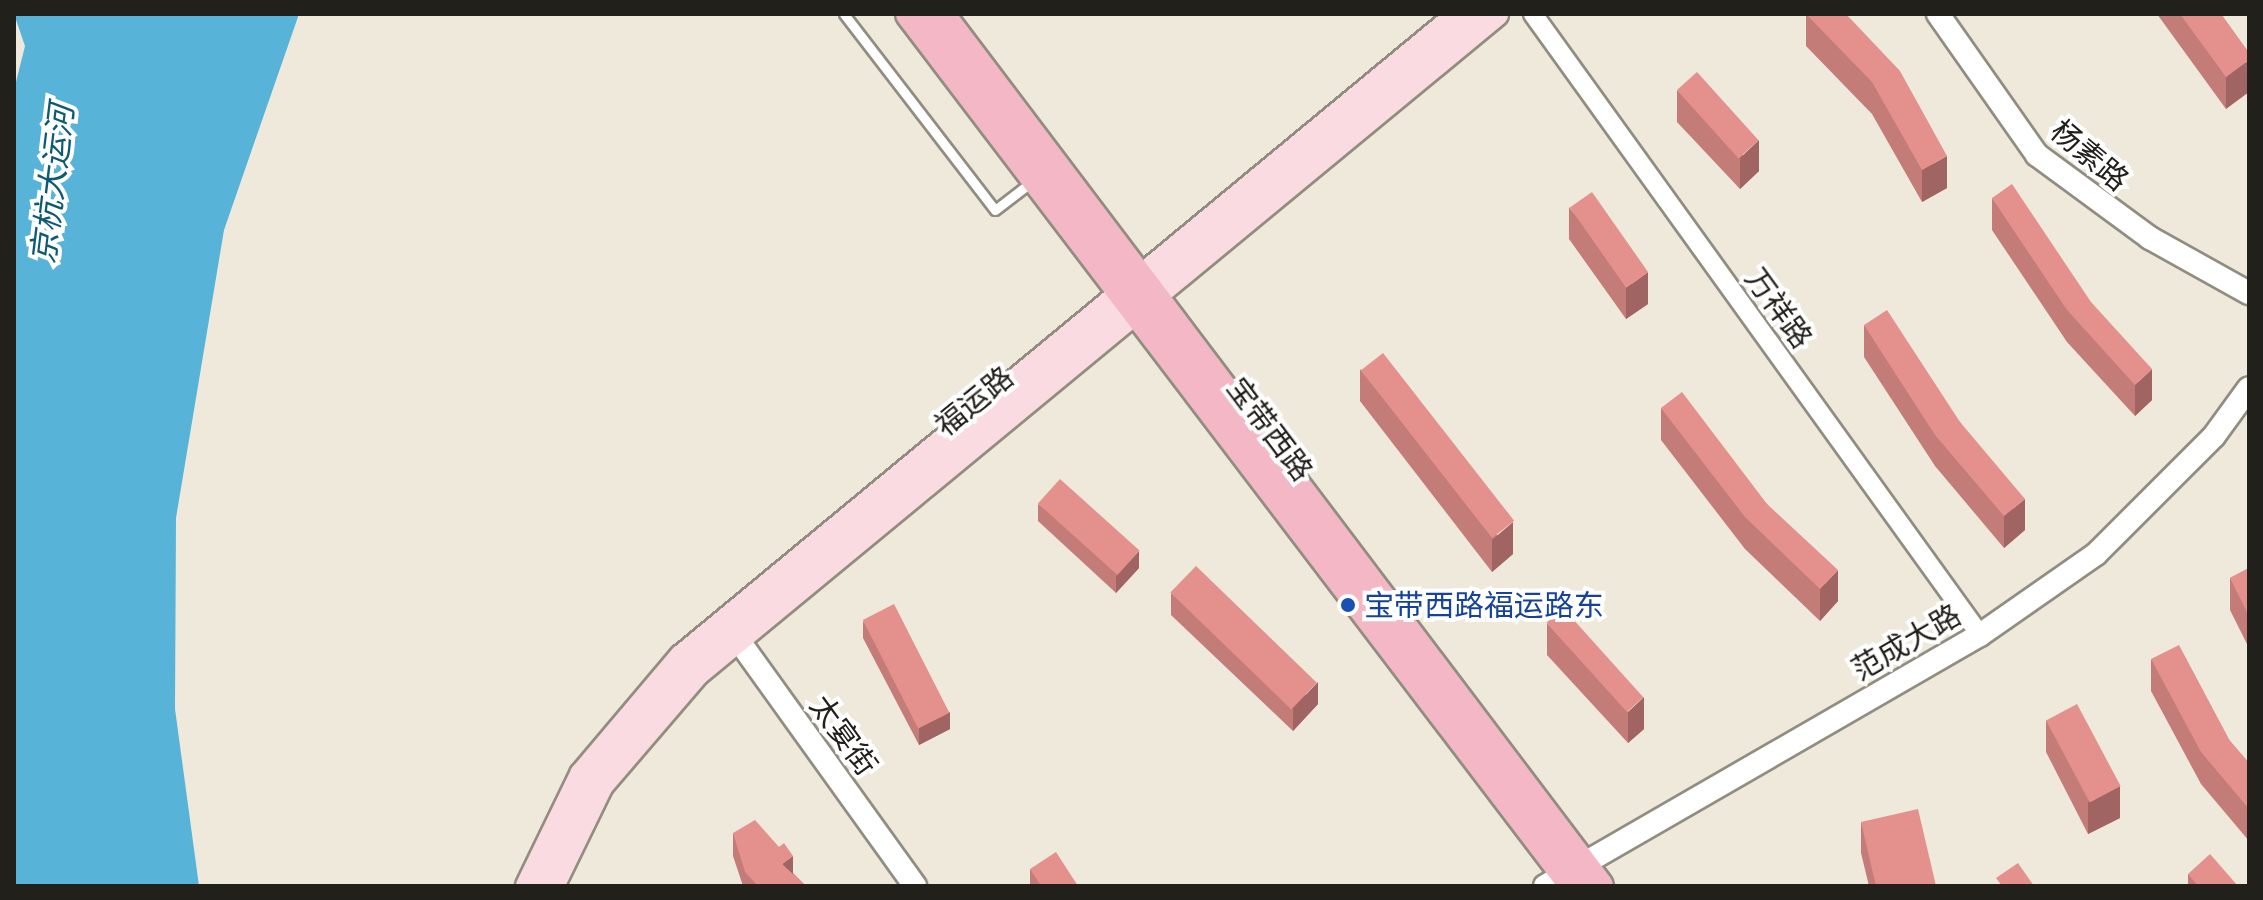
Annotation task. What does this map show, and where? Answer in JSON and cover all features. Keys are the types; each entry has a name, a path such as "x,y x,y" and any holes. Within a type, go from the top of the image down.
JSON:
{"main road":[{"name":"宝带西路","path":"910,14 984,90 1140,294 1566,876 1599,886"},
{"name":"宝带西路","path":"940,14 1036,178 1140,294"},
{"name":"福运路","path":"1140,294 1461,14"},
{"name":"福运路","path":"529,886 600,749 730,628 1140,294 1495,14"},
{"name":"福运路","path":"551,886 617,761 730,628"}],"street":[{"name":"万祥路","path":"1533,14 1980,635"},
{"name":"杨素路","path":"1938,14 2037,155 2150,238 2249,293"},
{"name":"范成大路","path":"1566,876 1980,635 2096,554 2214,436 2249,388"},
{"name":"太宴街","path":"730,628 915,886"}],"lane":[{"path":"844,14 995,210 1036,178"}],"water":[{"name":"京杭大运河","path":"14,14 299,14 224,230 176,518 175,709 199,886 14,886 14,90 25,46"}],"building":[{"path":"1806,14 1846,14 1900,71 1947,156 1922,170 1872,82"},
{"path":"2180,14 2221,14 2249,53 2249,60 2226,77"},
{"path":"1697,72 1759,140 1738,158 1677,90"},
{"path":"2012,184 2091,302 2152,369 2135,385 2067,310 1992,198"},
{"path":"1592,192 1648,272 1626,288 1570,207"},
{"path":"1887,310 1960,422 2025,499 2004,516 1935,435 1864,325"},
{"path":"1383,353 1514,521 1492,538 1361,370"},
{"path":"1682,392 1767,504 1838,570 1820,589 1745,517 1661,408"},
{"path":"1060,479 1140,551 1117,575 1038,504"},
{"path":"1196,566 1317,683 1291,709 1170,593"},
{"path":"2249,568 2249,616 2230,578"},
{"path":"894,604 949,713 918,729 863,620"},
{"path":"1563,608 1643,697 1627,712 1547,623"},
{"path":"2179,645 2230,741 2249,763 2249,809 2201,752 2151,659"},
{"path":"2077,704 2121,786 2090,803 2046,720"},
{"path":"1918,809 1936,886 1876,886 1861,822"},
{"path":"755,820 779,847 784,843 793,856 782,864 806,886 758,886 745,872 733,833"},
{"path":"1056,852 1078,886 1041,886 1030,869"},
{"path":"2210,854 2238,886 2198,886 2188,874"},
{"path":"2018,863 2034,886 2002,886 1996,878"}],"place":[{"name":"宝带西路福运路东","path":"1348,605"}]}
